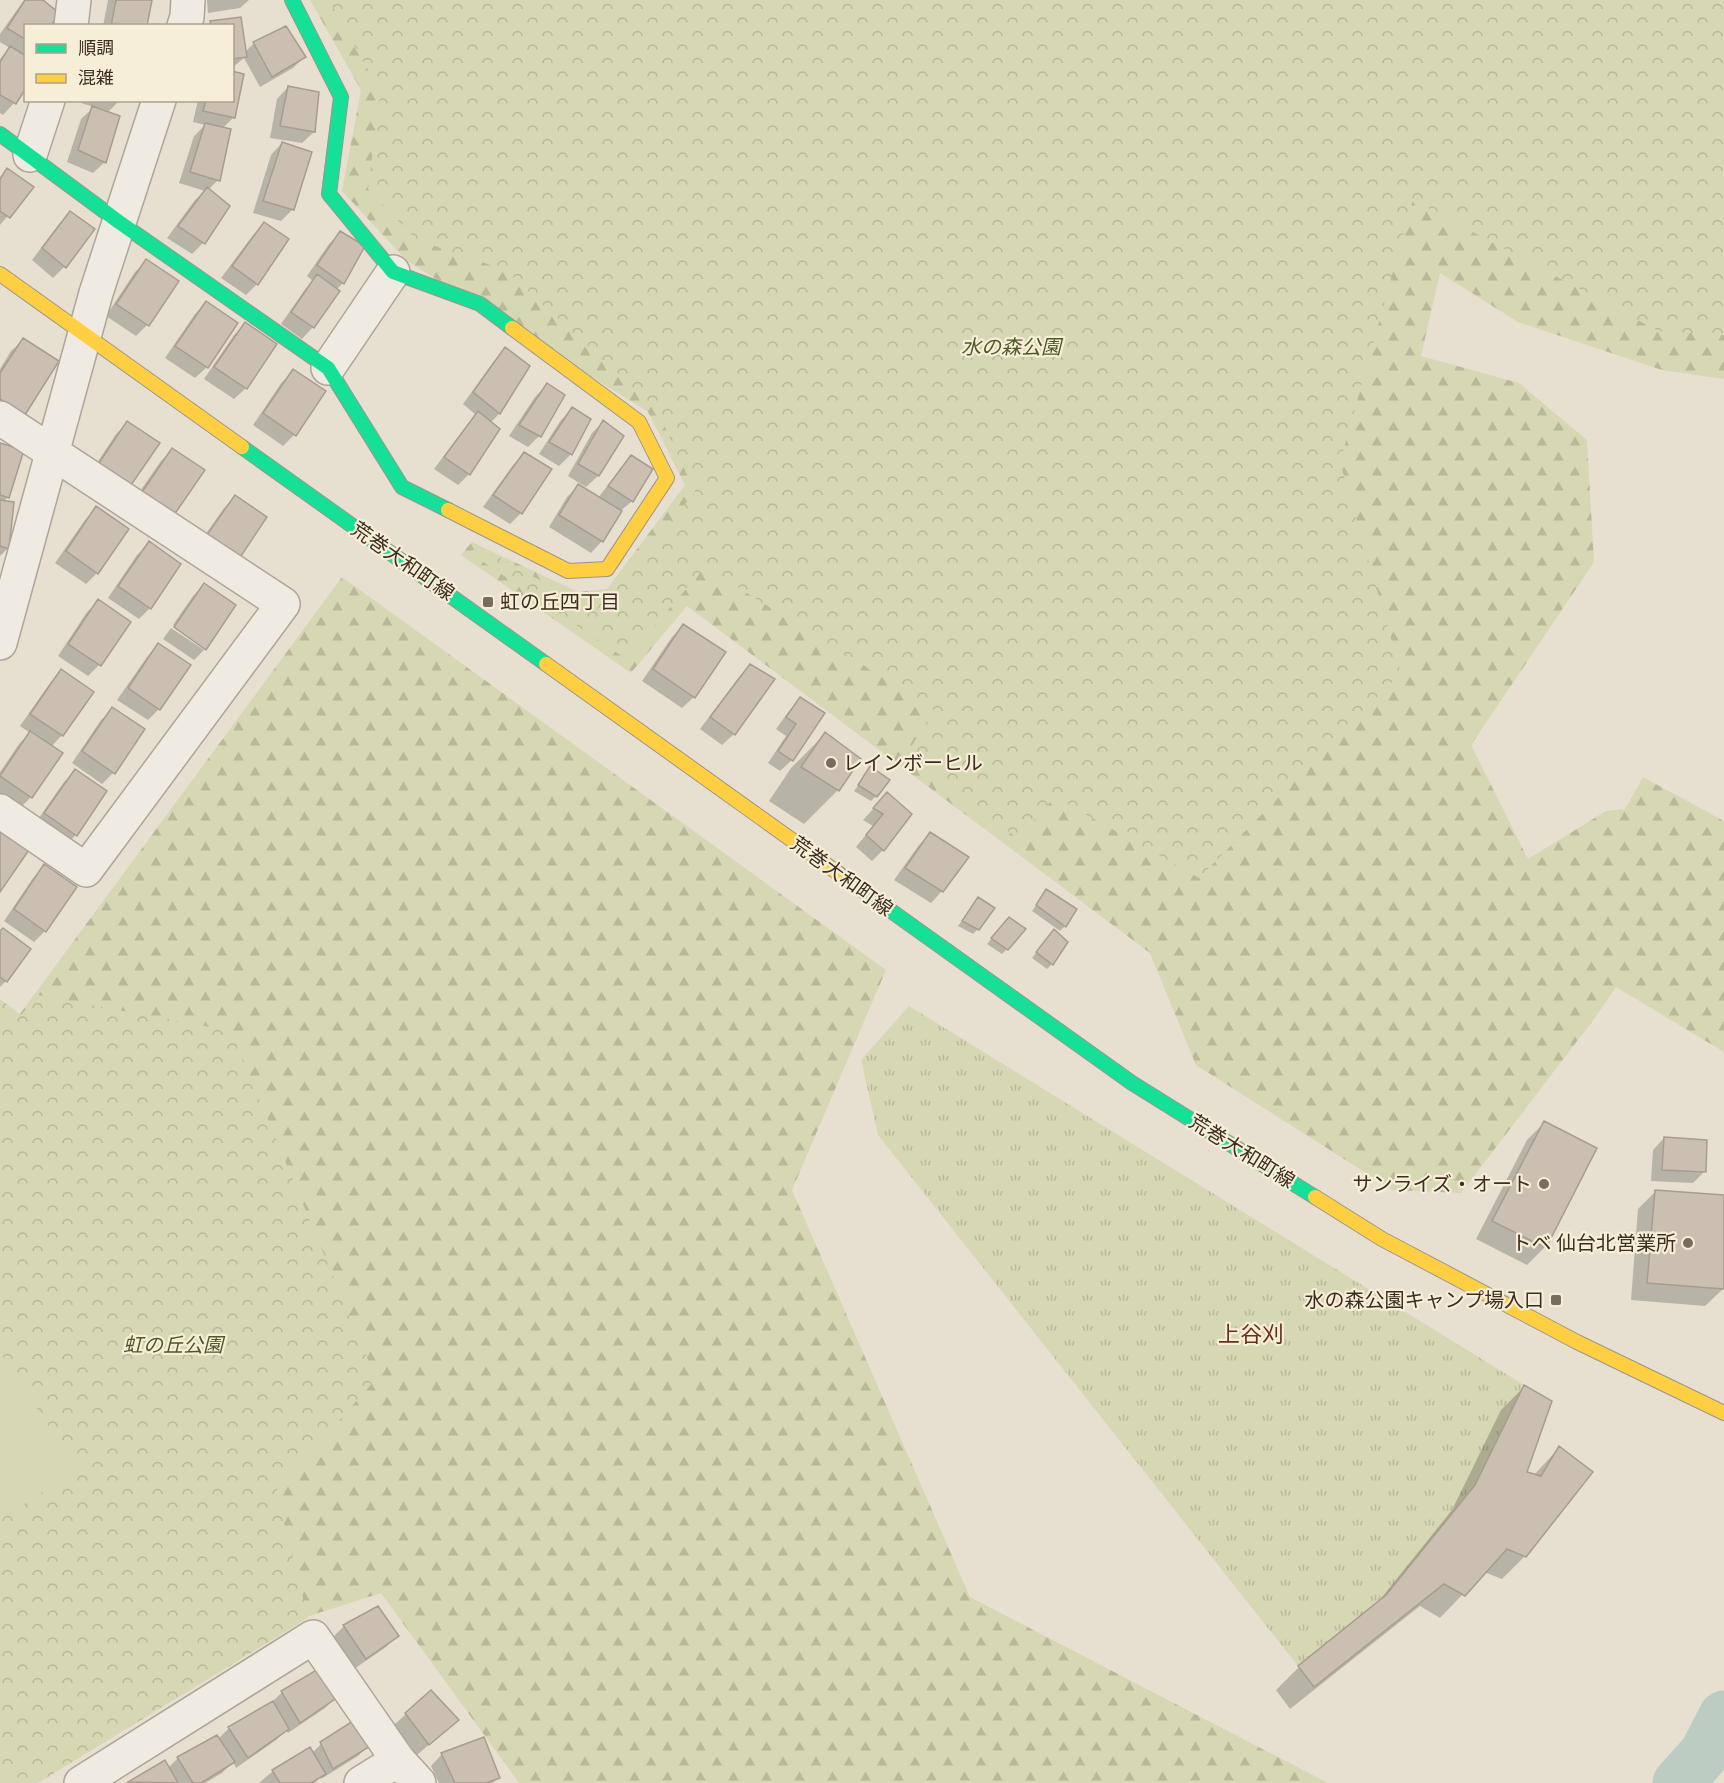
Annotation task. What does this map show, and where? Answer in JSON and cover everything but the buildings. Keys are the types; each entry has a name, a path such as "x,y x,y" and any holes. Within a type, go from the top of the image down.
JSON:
{"street":[{"path":"71,24 74,0"},
{"path":"185,24 188,0"},
{"path":"0,134 118,222 328,368 402,487 568,571 607,570 667,477 639,422 480,304 393,272 329,194 341,97 292,0"},
{"path":"30,155 47,102"},
{"path":"0,643 118,222 158,102"},
{"path":"328,368 393,272"},
{"name":"荒巻大和町線","path":"0,274 1132,1083 1382,1239 1577,1342 1724,1413"},
{"path":"0,418 283,604 86,870 0,811"},
{"path":"81,1783 313,1637 409,1772 361,1783"}],"green space":[{"name":"水の森公園","path":"310,0 1724,0 1724,379 1662,370 1518,322 1440,273 1421,356 1519,383 1587,440 1594,562 1471,745 1528,859 1606,811 1625,809 1643,777 1724,821 1724,1052 1616,987 1461,1193 1393,1190 1196,1065 1150,953 687,606 631,673 461,555 472,542 578,592 607,589 685,485 648,412 407,261 342,191 361,90"},
{"name":"水の森公園","path":"329,0 1724,0 1724,335 1658,331 1413,200 1340,462 1401,673 1199,878 1055,797 1017,838 906,755 934,710 705,567 626,659 469,552 480,547 596,611 695,492 657,410 505,270 417,240 368,189 380,91"},
{"path":"342,577 886,970 792,1190 970,1597 1328,1783 519,1783 381,1593 138,1671 0,1041"},
{"name":"虹の丘公園","path":"38,995 231,1031 376,1379 276,1491 308,1618 38,1783 0,1783 0,999 21,1015"},
{"path":"909,1006 1524,1385 1479,1479 1386,1595 1298,1666 878,1135 861,1060"},
{"path":"0,1352 77,1469 0,1520"}],"waterway":[{"path":"1678,1783 1705,1753 1724,1716"}],"traffic: fast":[{"path":"292,0 341,97 329,194 393,272 480,304 512,328"},
{"path":"0,134 119,222 328,368 402,487 448,510"},
{"path":"242,447 546,664"},
{"path":"838,873 1132,1083 1315,1197"}],"traffic: slow":[{"path":"0,274 242,447"},
{"path":"448,510 568,571 607,569 667,478 639,422 512,328"},
{"path":"546,664 838,873"},
{"path":"1315,1197 1382,1239 1577,1342 1724,1413"}],"place":[{"name":"虹の丘四丁目","path":"488,602"},
{"name":"レインボーヒル","path":"831,763"},
{"name":"サンライズ・オート","path":"1544,1184"},
{"name":"トベ 仙台北営業所","path":"1688,1243"},
{"name":"水の森公園キャンプ場入口","path":"1556,1300"}],"district":[{"name":"上谷刈","path":"1251,1334"}]}
